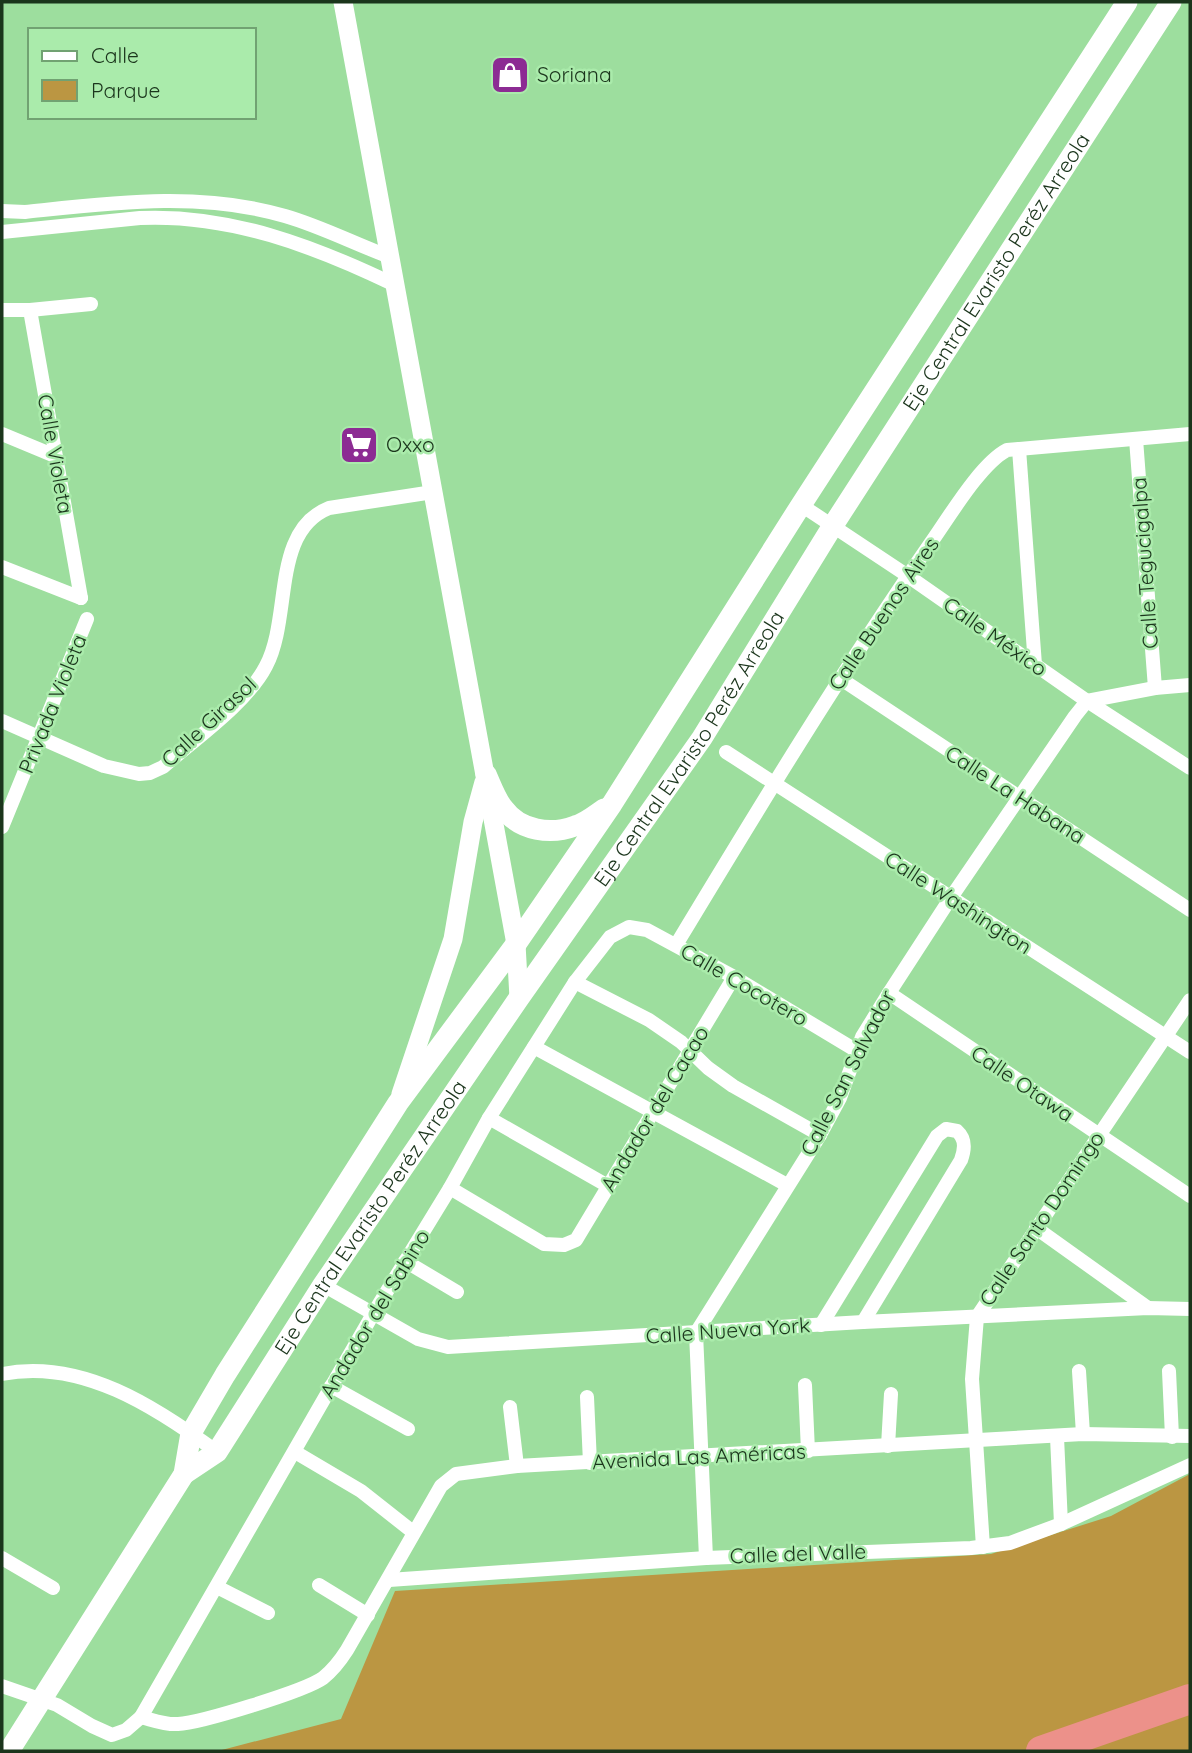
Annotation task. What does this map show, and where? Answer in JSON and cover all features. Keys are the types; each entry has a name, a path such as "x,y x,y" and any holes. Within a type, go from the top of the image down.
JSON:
{"main road":[{"path":"343,2 486,774 516,944 519,998"},
{"name":"Eje Central Evaristo Peréz Arreola","path":"184,1475 191,1433 398,1103 516,944 612,804 801,505 1128,2"},
{"name":"Eje Central Evaristo Peréz Arreola","path":"9,1751 184,1475 217,1452 323,1285 519,998 702,738 832,527 1171,2"},
{"path":"972,242 1003,262"},
{"path":"486,774 503,809 516,821 530,828 548,831 578,826 612,804"},
{"path":"398,1103 453,939 473,822 486,774"}],"street":[{"path":"2,211 24,212 169,200 215,202 285,216 390,257"},
{"path":"2,232 150,218 211,222 278,236 395,285"},
{"path":"2,310 91,304"},
{"name":"Calle Violeta","path":"2,567 80,598 30,310"},
{"path":"2,434 55,456"},
{"name":"Calle Buenos Aires","path":"676,944 774,783 908,576 988,465 999,454 1007,450 1190,434"},
{"name":"Calle Tegucigalpa","path":"1136,439 1155,688"},
{"path":"1019,449 1035,665"},
{"name":"Calle Girasol","path":"2,721 104,766 127,773 150,774 163,767 243,697 266,666 279,630 291,550 307,522 317,512 433,492"},
{"name":"Calle México","path":"801,505 1087,701 1190,768"},
{"name":"Privada Violeta","path":"2,827 87,619"},
{"name":"Calle La Habana","path":"841,679 1190,910"},
{"path":"1087,701 1155,688 1190,685"},
{"name":"Calle San Salvador","path":"696,1333 820,1135 840,1098 857,1051 889,993 1019,797 1087,701"},
{"name":"Calle Washington","path":"726,752 1190,1052"},
{"name":"Calle Cocotero","path":"629,927 647,930 676,944 857,1051"},
{"name":"Andador del Sabino","path":"141,1717 489,1118 575,982 610,937 629,927"},
{"name":"Andador del Cacao","path":"450,1188 544,1244 564,1245 576,1240 734,977"},
{"path":"575,982 649,1020 681,1042 690,1053 733,1086 820,1135"},
{"name":"Calle Otawa","path":"889,993 1190,1196"},
{"name":"Calle Santo Domingo","path":"984,1547 972,1379 977,1317 1190,1000"},
{"path":"534,1047 787,1185"},
{"path":"489,1118 608,1186"},
{"path":"821,1325 937,1136 946,1129 957,1131 964,1140 965,1150 961,1160 863,1322"},
{"path":"1036,1228 1148,1308"},
{"path":"405,1261 457,1292"},
{"name":"Calle Nueva York","path":"323,1285 418,1339 448,1347 863,1322 1148,1308 1190,1309"},
{"path":"696,1333 706,1558"},
{"path":"2,1374 21,1370 50,1373 111,1387 139,1399 217,1452"},
{"path":"1079,1371 1083,1434"},
{"path":"1169,1371 1172,1437"},
{"path":"806,1385 808,1451"},
{"path":"331,1386 408,1429"},
{"path":"888,1446 891,1394"},
{"path":"587,1397 590,1463"},
{"path":"510,1407 517,1466"},
{"name":"Avenida Las Américas","path":"141,1717 164,1723 193,1722 303,1688 321,1679 337,1666 441,1486 456,1474 517,1466 1083,1434 1190,1436"},
{"path":"1057,1437 1061,1524"},
{"path":"295,1452 361,1491 413,1532"},
{"name":"Calle del Valle","path":"389,1580 706,1558 984,1547 1010,1543 1061,1524 1190,1465"},
{"path":"2,1558 53,1588"},
{"path":"319,1585 368,1615"},
{"path":"217,1587 268,1613"},
{"path":"2,1686 57,1705 112,1735 126,1730 141,1717"}],"green space":[{"path":"1190,1474 1190,1751 218,1751 341,1719 395,1591 991,1554 1111,1516"}],"waterway":[{"path":"1041,1751 1190,1699"}],"place":[{"name":"Soriana","path":"510,75"},
{"name":"Oxxo","path":"359,445"}]}
